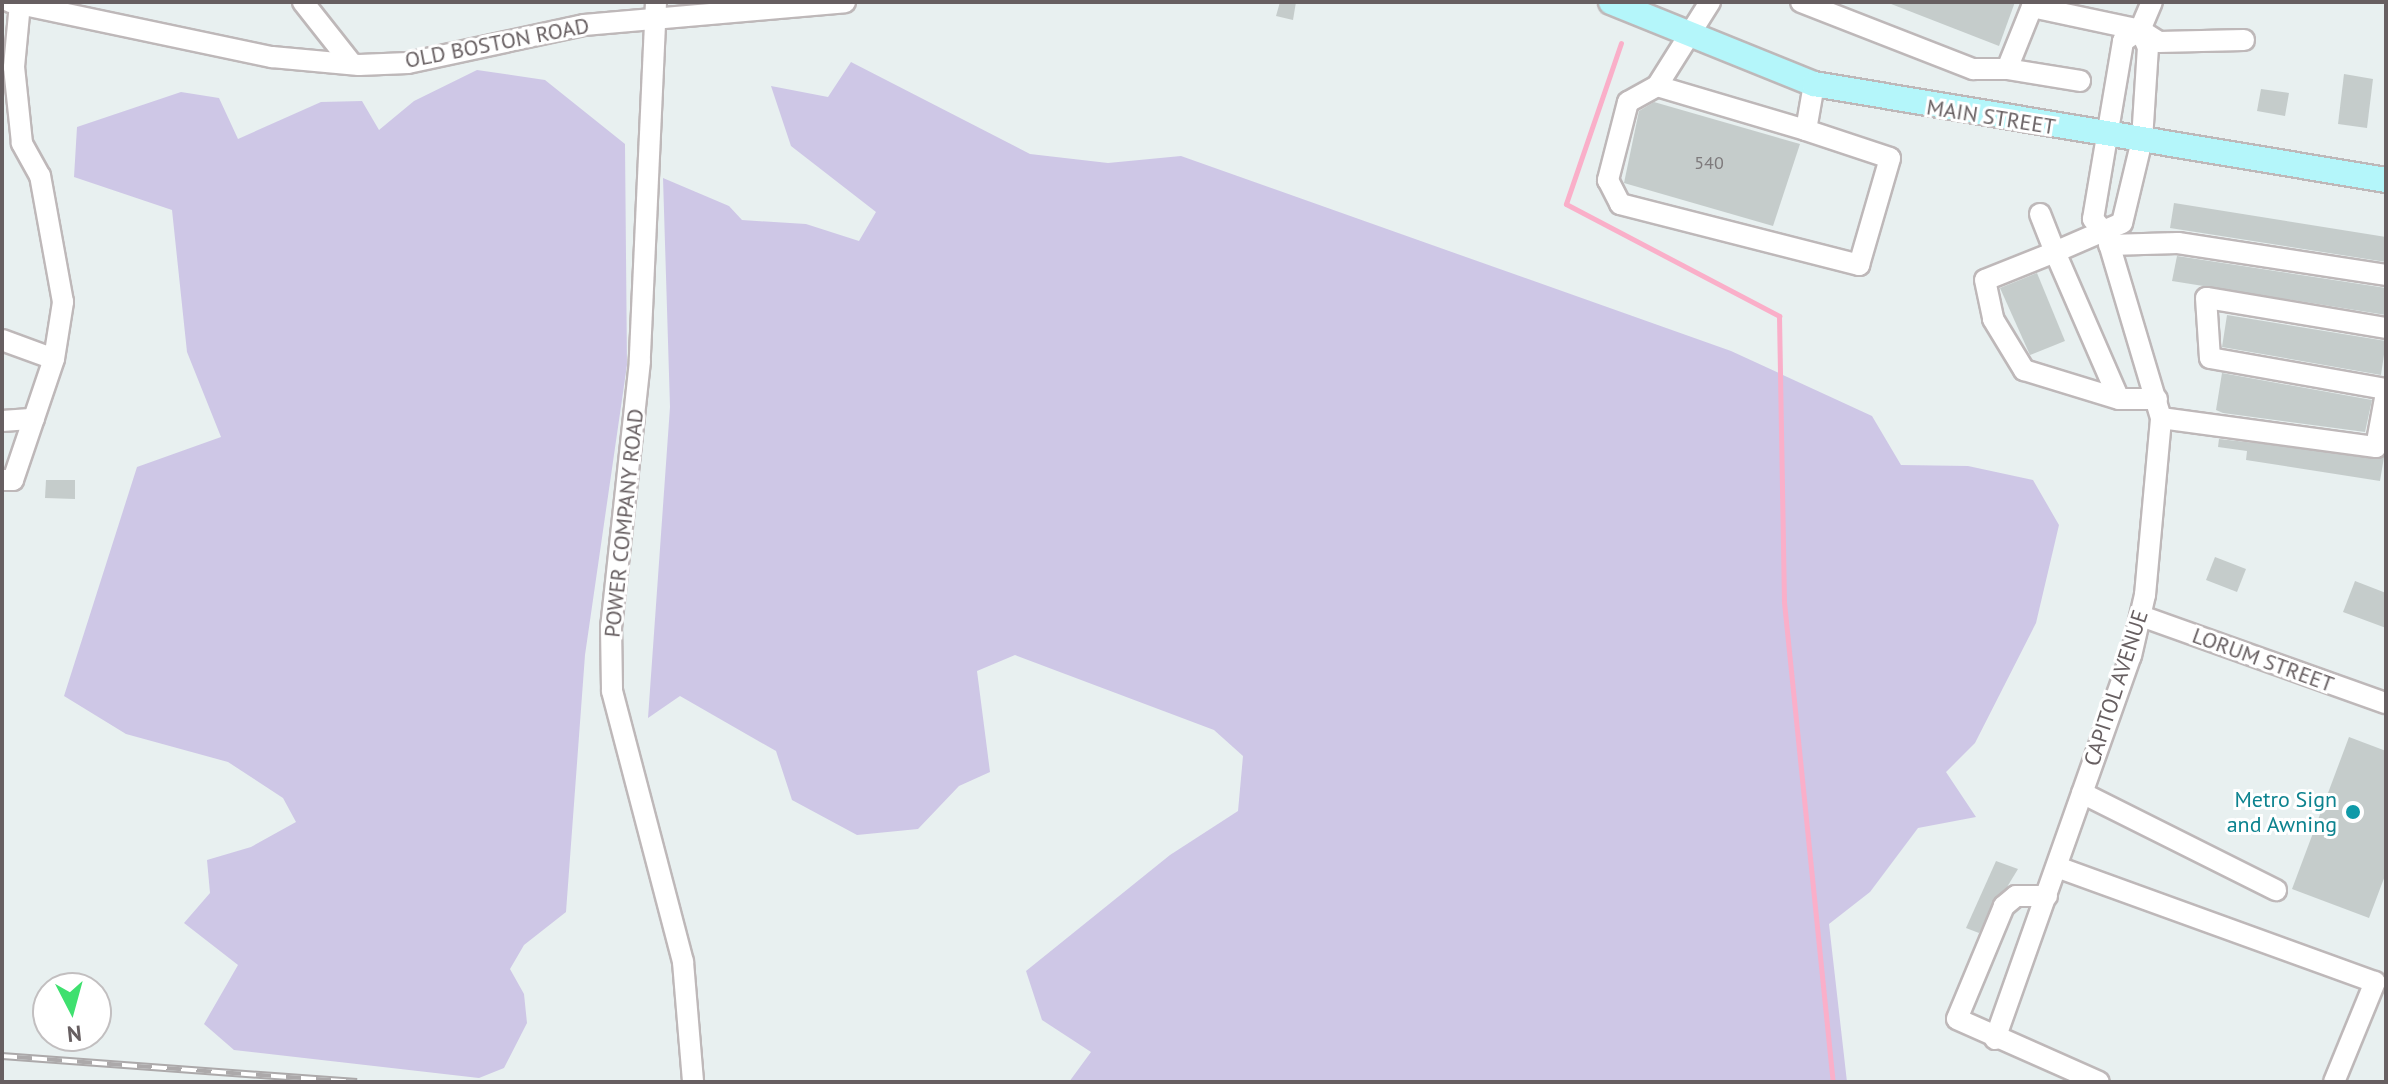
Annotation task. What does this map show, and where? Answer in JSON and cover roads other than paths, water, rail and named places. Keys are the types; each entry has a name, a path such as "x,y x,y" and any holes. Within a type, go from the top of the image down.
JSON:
{"main road":[{"name":"MAIN STREET","path":"1611,2 1687,36 1814,84 2386,180"}],"street":[{"path":"303,2 352,64"},
{"name":"OLD BOSTON ROAD","path":"15,3 272,57 352,64 408,63 655,11 845,2"},
{"path":"1657,86 1890,158 1859,265 1620,204 1608,180 1628,102 1657,86 1710,2"},
{"path":"1801,2 1973,69 2007,69 2080,81"},
{"name":"CAPITOL AVENUE","path":"1995,1039 2047,896 2141,616 2159,408 2107,240 2093,219 2123,41 2140,30 2152,2"},
{"path":"8,480 34,419 54,359 63,302 40,176 22,143 14,67 15,3"},
{"path":"2007,69 2033,5 2140,30 2159,42 2244,40"},
{"name":"POWER COMPANY ROAD","path":"655,11 640,361 611,626 612,691 683,962 693,1082"},
{"path":"2107,240 2122,223 2142,140 2148,47 2140,30"},
{"path":"1806,130 1814,84"},
{"path":"2040,214 2119,399"},
{"path":"2386,275 2178,243 2107,240 2055,252 1985,280 1993,319 2024,370 2159,408 2376,447 2386,391 2210,358 2206,298 2386,328"},
{"path":"2,340 54,359"},
{"path":"2,421 34,419"},
{"name":"LORUM STREET","path":"2141,616 2386,703"},
{"path":"2082,793 2276,890"},
{"path":"2057,867 2375,982 2334,1082"},
{"path":"2047,896 2016,896 2004,906 1957,1019 1995,1039 2099,1082"}],"waterway":[{"path":"1621,43 1566,204 1779,316 1784,602 1833,1082"}],"railway":[{"path":"2,1056 357,1082"}],"place":[{"name":"Metro Sign and Awning","path":"2353,812"}]}
